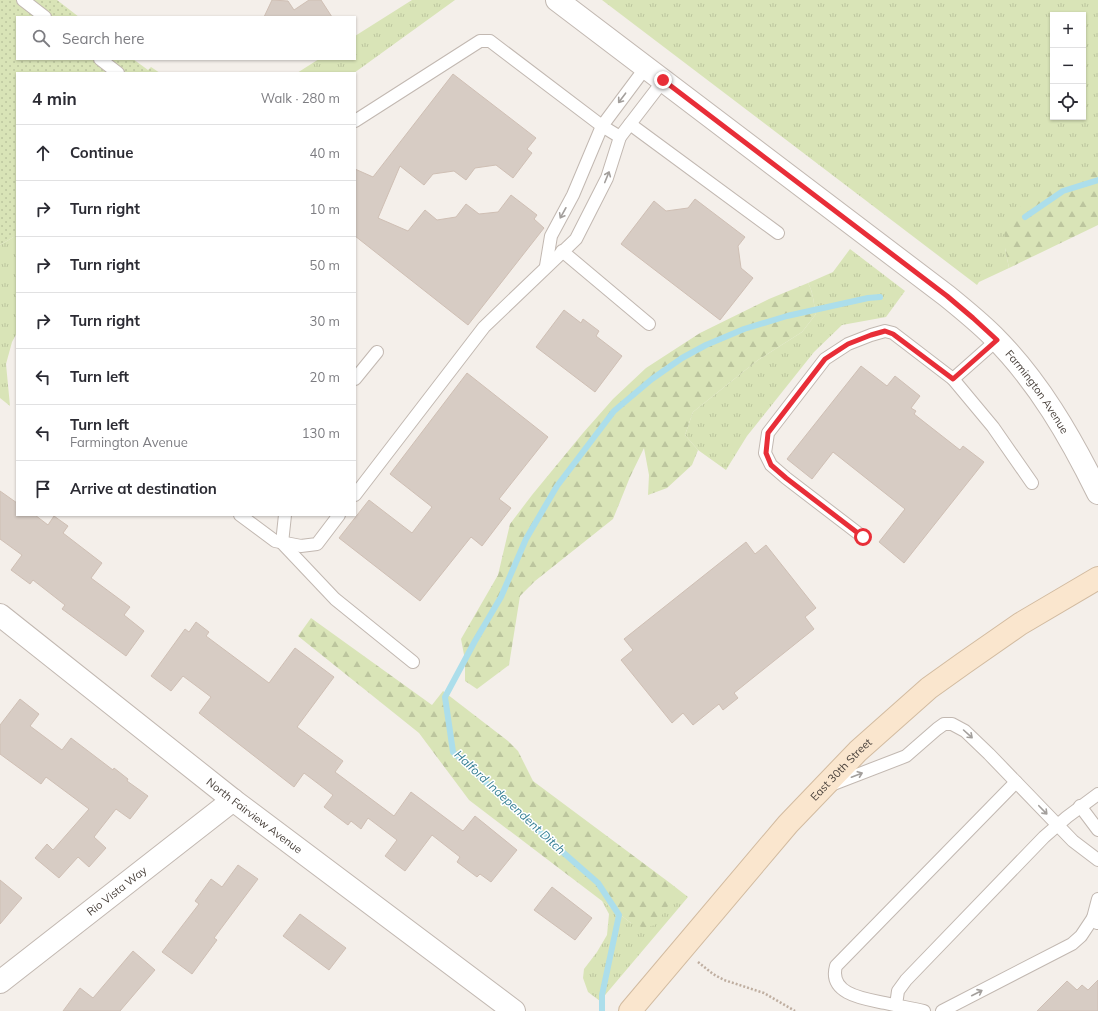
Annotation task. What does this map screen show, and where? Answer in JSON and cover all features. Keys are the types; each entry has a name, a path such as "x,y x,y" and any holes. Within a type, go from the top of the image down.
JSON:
{"main road":[{"name":"East 30th Street","path":"630,1011 820,789 862,747 929,688 1020,624 1098,578"}],"street":[{"name":"Farmington Avenue","path":"557,0 947,296 973,318 997,340 1033,382 1076,449 1098,493"},
{"name":"North Fairview Avenue","path":"0,615 233,800 514,1011"},
{"name":"Rio Vista Way","path":"0,982 233,800"}],"lane":[{"path":"23,0 44,16"},
{"path":"356,120 480,41 490,41 602,126 620,137"},
{"path":"101,60 117,72"},
{"path":"546,266 551,236 573,195 602,126 646,67"},
{"path":"356,494 484,327 546,266 576,239 607,178 620,137 663,80"},
{"path":"630,124 778,233"},
{"path":"562,252 649,324"},
{"path":"863,537 786,478 771,465 766,453 768,433 825,359 848,344 878,333 885,331 893,334 953,379 992,427 1032,483"},
{"path":"953,379 997,340"},
{"path":"356,378 377,352"},
{"path":"241,516 275,541 301,546 317,544 338,516"},
{"path":"285,516 282,542 335,599 413,662"},
{"path":"820,789 906,756 944,724 952,724 965,731 1073,842 1098,860"},
{"path":"924,1011 856,998 839,986 835,980 834,972 836,966 1016,782"},
{"path":"896,1005 898,991 906,980 1057,825 1080,806 1098,794"},
{"path":"1080,806 1098,830"},
{"path":"942,1011 1072,944 1096,921 1098,899"}],"path":[{"path":"683,949 713,974 724,980 764,993 795,1011"}],"green space":[{"path":"0,0 57,0 78,16 16,16 16,60 134,60 148,70 151,67 158,72 16,72 16,236 0,245"},
{"path":"412,0 455,0 355,72 299,72 317,60 356,60 356,35"},
{"path":"602,0 1098,0 1098,171 1086,172 1005,248 1009,268 979,282 977,285"},
{"path":"1086,171 1098,171 1098,225 1009,268 1005,248 1004,225 1018,208"},
{"path":"16,236 16,335 12,342 6,364 10,406 0,398 0,245"},
{"path":"850,249 905,291 886,317 842,325 814,352 747,436 726,470 698,450 685,435 693,412 758,360 802,332 816,314 808,283 833,272"},
{"path":"808,283 816,314 802,332 758,360 693,412 685,435 698,450 692,465 667,488 648,495 649,475 644,448 630,477 613,519 535,581 520,596 509,665 477,689 465,681 465,660 461,639 498,575 510,524 583,433 613,399 646,368 700,333 769,299"},
{"path":"311,618 432,705 443,691 508,741 518,751 533,781 670,883 670,903 655,925 644,928 631,923 469,800 419,733 298,636"},
{"path":"670,883 688,897 600,1001 588,992 583,978 584,969 597,952 607,935 609,914 602,901 631,923 670,903"}],"building":[{"path":"272,0 288,1 294,10 309,0 321,0 331,16 264,16"},
{"path":"453,74 536,138 527,149 532,153 513,178 496,165 475,168 466,180 454,171 433,174 424,185 400,166 378,218 408,231 425,210 437,220 456,217 466,204 479,214 498,212 511,195 537,215 534,219 544,228 468,325 356,237 356,169 373,177"},
{"path":"695,199 745,237 738,246 741,268 753,278 720,320 621,244 654,201 666,211 688,208"},
{"path":"564,310 581,323 583,319 599,331 596,336 622,356 595,392 536,347"},
{"path":"861,366 887,386 895,376 920,396 911,408 916,411 914,414 960,450 963,446 984,462 904,563 879,542 905,509 833,452 812,479 787,459"},
{"path":"467,373 548,437 499,499 511,508 482,546 471,537 420,601 339,538 369,500 412,533 432,507 390,474"},
{"path":"0,491 16,502 16,516 36,516 48,525 54,516 68,526 63,533 102,563 91,578 130,607 124,615 144,631 126,656 62,609 65,605 33,580 30,584 11,570 22,555 0,539"},
{"path":"746,542 755,554 766,545 816,608 805,617 814,629 734,693 738,698 723,710 719,704 693,725 683,713 672,723 621,660 633,650 624,639"},
{"path":"196,622 209,632 206,636 269,683 295,648 334,677 297,727 343,761 335,772 394,816 411,792 463,831 475,816 517,850 491,882 480,874 477,877 457,862 460,857 432,835 405,871 385,856 397,840 368,818 361,829 351,821 348,825 324,807 333,795 304,773 294,787 199,713 211,697 183,676 171,691 151,676 185,629 189,632"},
{"path":"20,699 39,714 30,726 62,750 71,738 113,770 114,768 128,779 127,781 148,796 130,819 116,809 94,837 106,848 89,867 78,857 59,878 35,858 47,844 53,850 89,809 46,777 41,784 0,754 0,725"},
{"path":"238,865 258,879 214,938 217,940 192,974 162,952 199,904 195,901 211,879 222,887"},
{"path":"0,880 22,898 0,924"},
{"path":"552,887 592,918 575,940 534,910"},
{"path":"300,914 346,948 329,970 283,936"},
{"path":"133,951 155,970 120,1011 63,1011 80,988 93,998"},
{"path":"1098,980 1098,1011 1037,1011 1067,981 1077,990 1082,985 1088,990"}],"waterway":[{"name":"Halford Independent Ditch","path":"1025,217 1063,191 1098,180"},
{"name":"Halford Independent Ditch","path":"602,1011 602,995 619,915 598,883 525,819 453,752 445,697 501,597 526,539 557,486 614,411 652,379 682,358 706,345 744,329 787,316 868,298 880,297"}],"route":[{"path":"663,80 947,296 997,340 953,379 893,334 885,331 848,344 825,359 768,433 766,453 771,465 863,537"}]}
